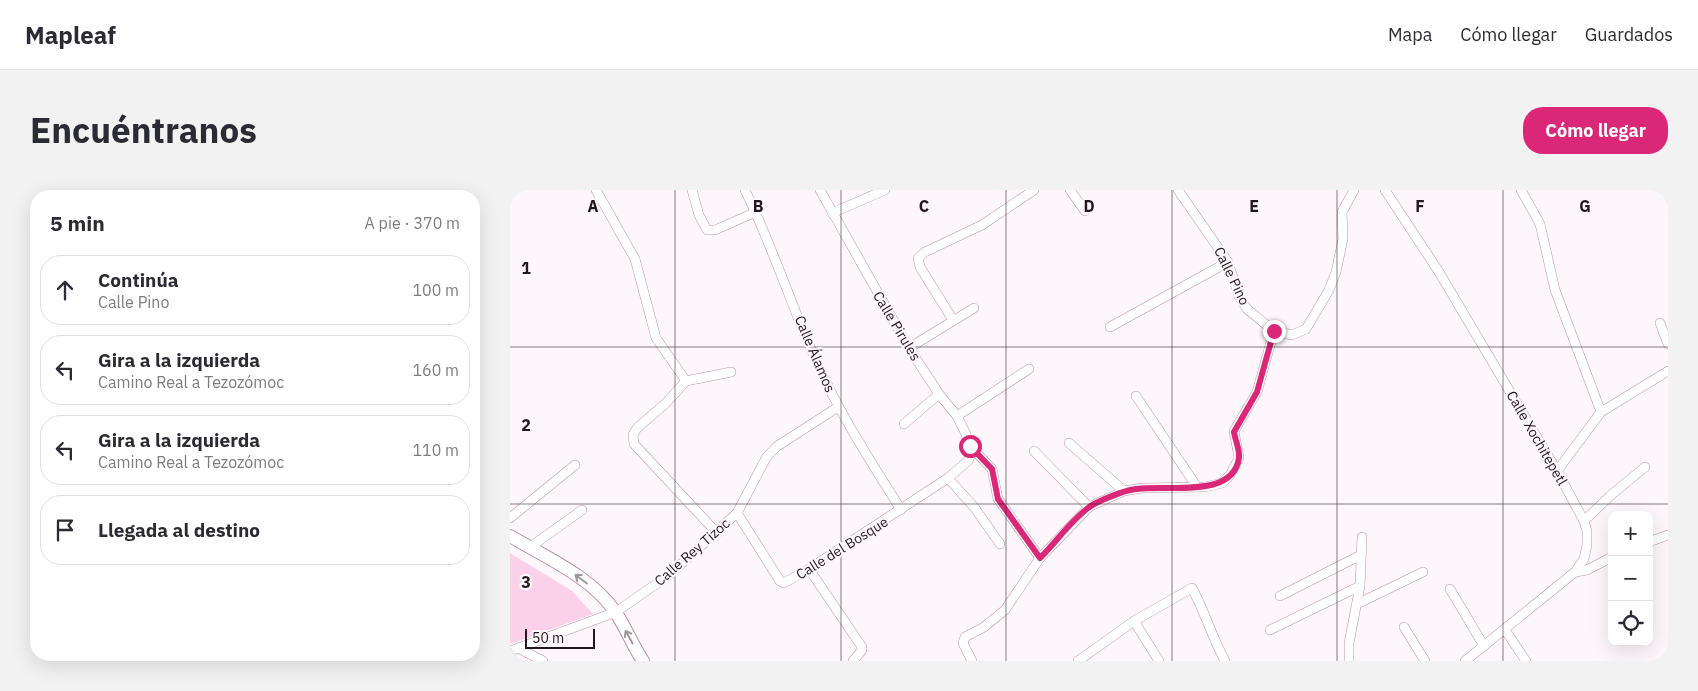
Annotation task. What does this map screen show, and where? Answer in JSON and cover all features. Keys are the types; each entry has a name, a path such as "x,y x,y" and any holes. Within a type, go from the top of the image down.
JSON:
{"main road":[{"path":"510,536 565,567 594,588 616,612 643,661"}],"street":[{"path":"596,190 635,259 656,338 686,381"},
{"path":"692,190 699,216 707,230 715,230 756,212"},
{"name":"Calle Álamos","path":"745,190 756,212 817,364 838,407 901,510"},
{"name":"Calle Pirules","path":"820,190 909,348 956,416 970,446"},
{"path":"832,213 873,192 885,190"},
{"path":"953,320 920,267 918,258 925,252 982,225 1034,190"},
{"path":"1070,190 1086,211"},
{"name":"Calle Pino","path":"1178,190 1228,262 1240,296 1247,309 1274,331"},
{"path":"972,661 963,643 965,637 984,627 1005,610 1040,558 1089,508 1124,492 1142,488 1197,487 1222,483 1235,468 1239,458 1234,432 1257,392 1274,331 1292,336 1306,329 1329,290 1336,272 1343,239 1342,212 1354,190"},
{"name":"Calle Xochitepetl","path":"1385,190 1439,272 1558,471 1584,521 1587,531 1584,559 1575,572 1465,661"},
{"path":"1521,190 1540,224 1555,290 1601,412"},
{"path":"1110,327 1228,262"},
{"path":"909,348 974,308"},
{"path":"1660,323 1668,344"},
{"path":"956,416 1029,369"},
{"path":"1558,471 1601,412 1668,371"},
{"path":"717,533 634,444 633,435 637,428 666,403 686,381 731,372"},
{"path":"904,424 939,394"},
{"path":"1136,396 1197,487"},
{"name":"Calle Rey Tizoc","path":"514,649 616,612 669,575 737,513 771,452 838,407"},
{"path":"1069,443 1124,492"},
{"path":"970,446 992,469 998,499 1040,558"},
{"name":"Calle del Bosque","path":"737,513 780,581 789,582 948,478 968,460 971,454 970,446"},
{"path":"1034,451 1089,508"},
{"path":"510,518 575,465"},
{"path":"1584,521 1645,466"},
{"path":"948,478 974,507 1000,544"},
{"path":"529,548 582,510"},
{"path":"1653,541 1668,535"},
{"path":"1349,661 1349,642 1360,586 1362,537"},
{"path":"1280,596 1361,555"},
{"path":"1575,572 1587,570 1608,559"},
{"path":"810,569 862,646 862,650 853,661"},
{"path":"1357,604 1423,572"},
{"path":"1270,630 1360,586"},
{"path":"1078,661 1134,621 1192,588 1206,613 1214,640 1225,661"},
{"path":"1450,589 1484,646"},
{"path":"1134,621 1159,661"},
{"path":"1404,628 1425,661"},
{"path":"1505,630 1526,661"},
{"path":"514,649 543,661"}],"shaded area":[{"path":"510,553 572,591 593,614 510,644"}],"route":[{"path":"970,446 978,452 992,469 998,499 1040,558 1089,508 1124,492 1142,488 1205,487 1222,483 1235,468 1239,458 1234,432 1236,425 1257,392 1274,331"}]}
